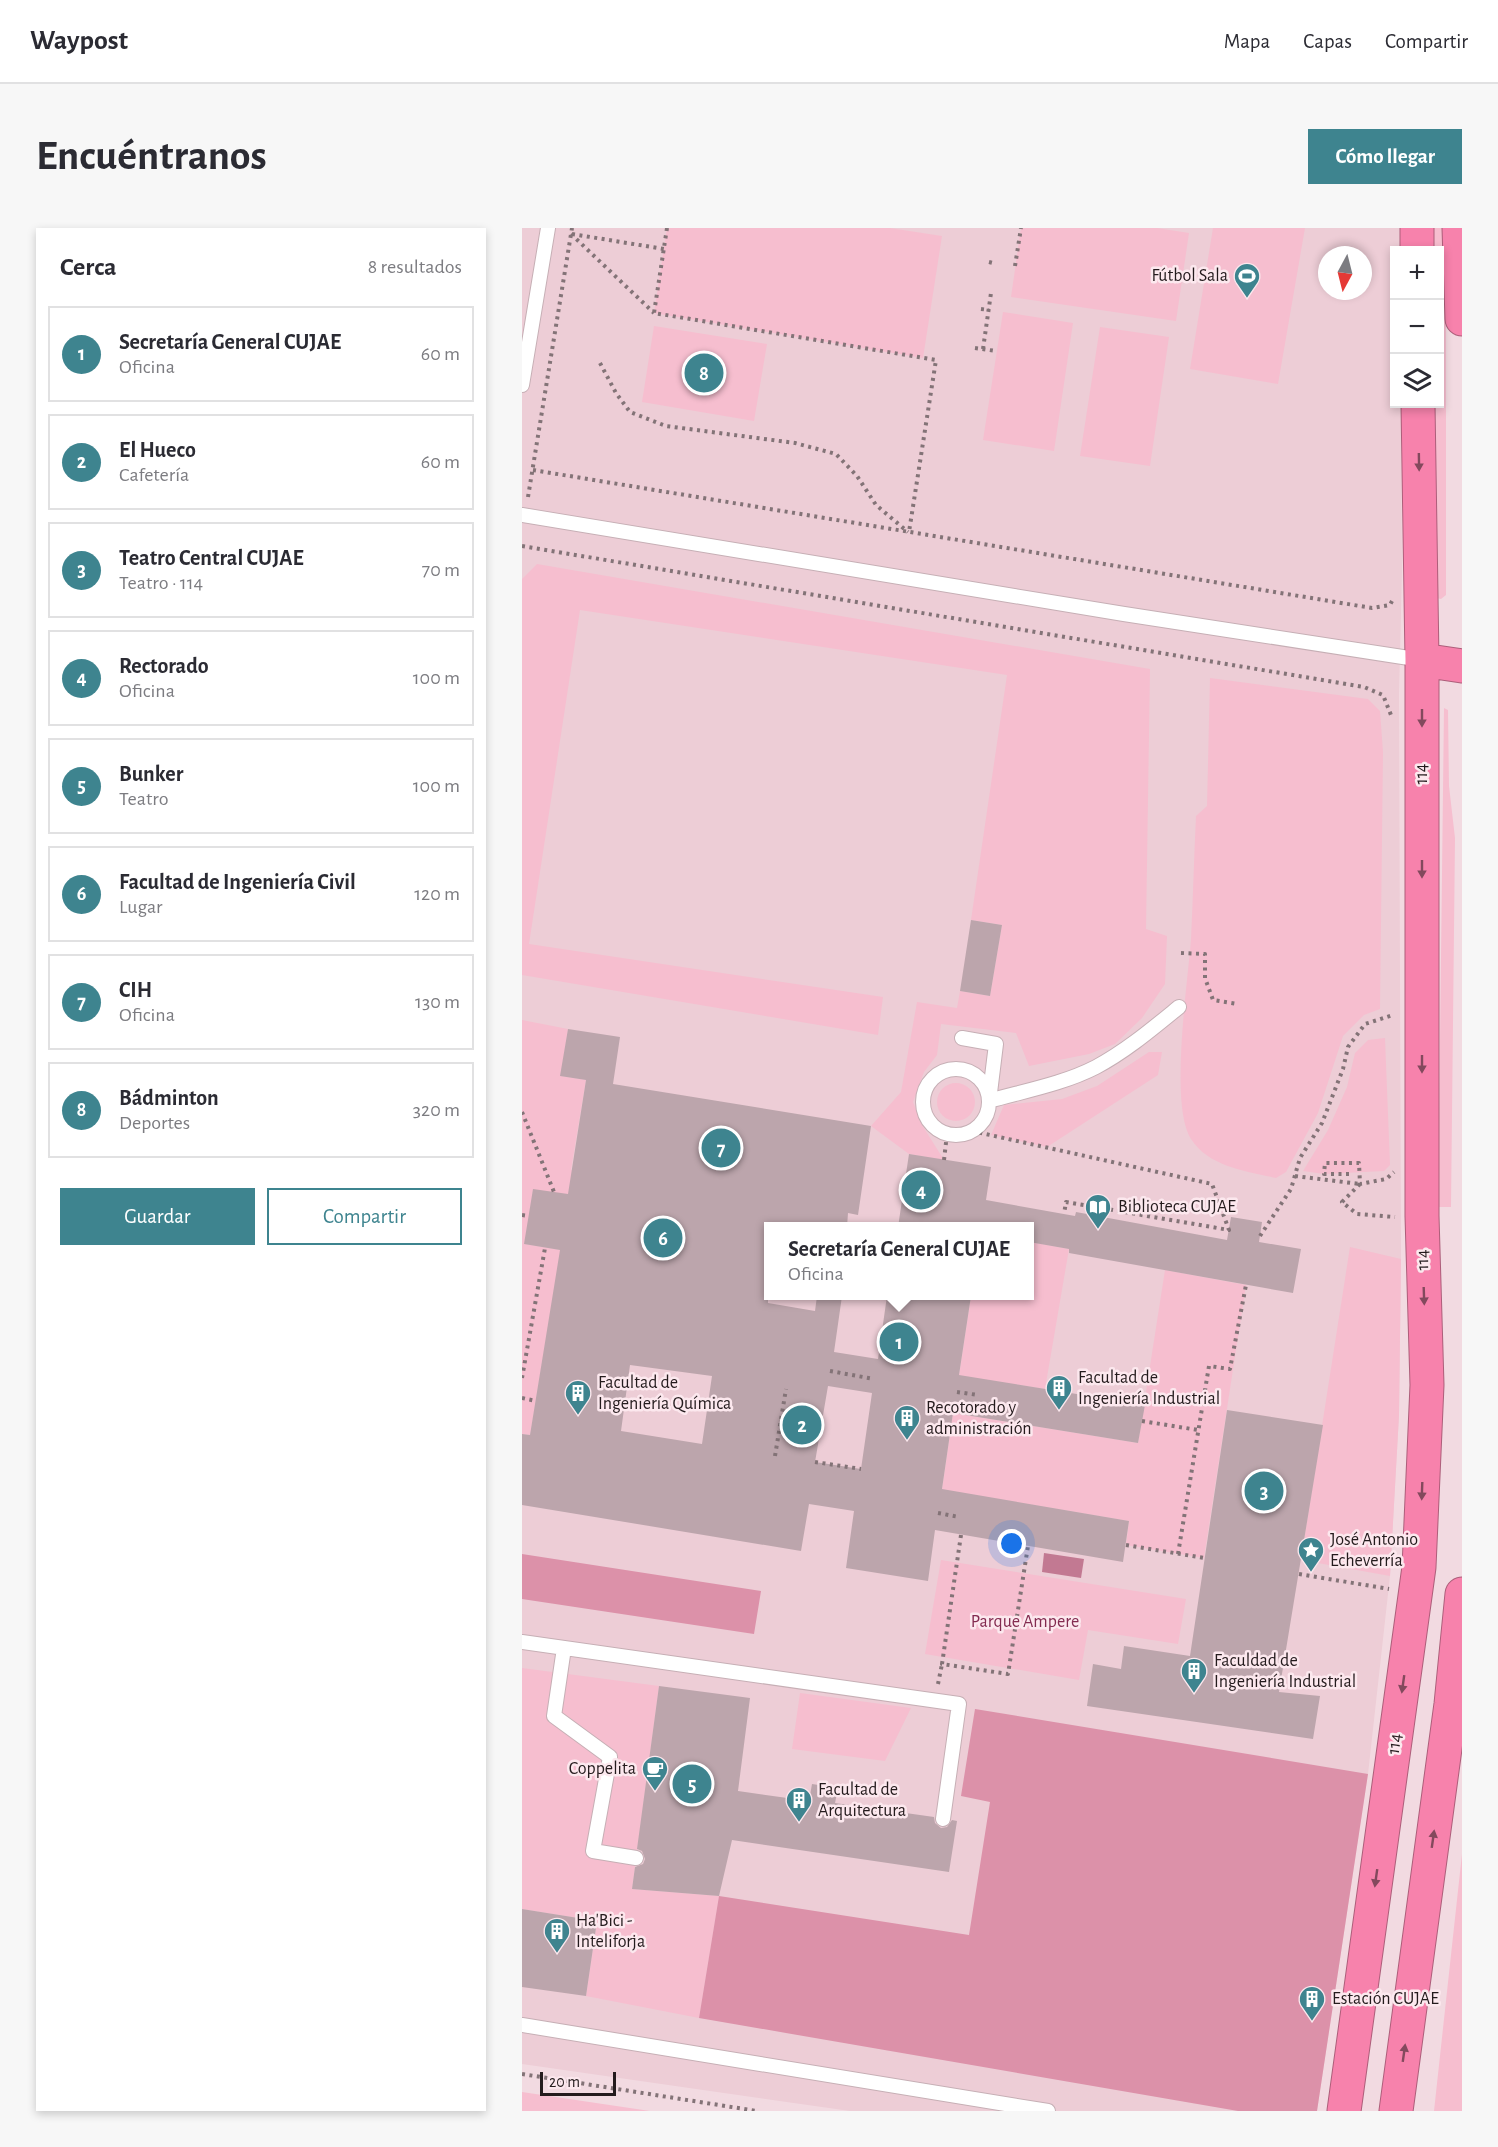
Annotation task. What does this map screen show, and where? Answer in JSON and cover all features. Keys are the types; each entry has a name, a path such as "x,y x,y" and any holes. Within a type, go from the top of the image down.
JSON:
{"highway":[{"path":"1417,246 1418,228"},
{"path":"1459,228 1462,319"},
{"name":"114","path":"1344,2111 1416,1594 1427,1385 1422,1216 1422,660 1418,408"},
{"path":"1422,660 1462,666"},
{"path":"1396,2111 1451,1704 1462,1594"}],"lane":[{"path":"522,385 548,228"},
{"path":"524,515 1124,614 1422,660"},
{"path":"989,1101 1045,1086 1094,1068 1139,1040 1179,1007"},
{"path":"962,1038 996,1044 989,1101 985,1118 972,1131 965,1134 947,1134 929,1122 923,1101 925,1090 939,1074 950,1070 972,1074 986,1090 989,1101"},
{"path":"522,1642 959,1704 943,1819"},
{"path":"564,1648 554,1716 610,1757 593,1851 636,1858"},
{"path":"522,2025 1048,2111"}],"path":[{"path":"654,314 668,228"},
{"path":"1015,266 1021,228"},
{"path":"571,231 664,249"},
{"path":"571,231 654,314 936,360 909,532"},
{"path":"524,515 571,231"},
{"path":"983,349 991,293"},
{"path":"981,309 989,310"},
{"path":"975,348 996,351"},
{"path":"600,363 616,393 630,412 666,426 795,443 836,454 857,476 876,505 909,532"},
{"path":"533,470 1372,608 1390,605 1397,592"},
{"path":"522,546 1364,687 1383,695 1391,714 1391,722"},
{"path":"1181,953 1205,954 1205,978 1213,1000 1238,1004"},
{"path":"1393,1003 1394,1027"},
{"path":"1260,1236 1292,1189 1300,1158 1322,1123 1343,1069 1348,1047 1365,1023 1393,1015"},
{"path":"522,1112 554,1192"},
{"path":"972,1131 1212,1184 1229,1230 1066,1202 1064,1214"},
{"path":"944,1160 947,1134"},
{"path":"1349,1174 1324,1174 1325,1163 1359,1163 1360,1184 1342,1202 1357,1214 1401,1218"},
{"path":"1295,1176 1360,1184 1386,1179 1401,1166"},
{"path":"522,1215 529,1216"},
{"path":"522,1378 544,1248"},
{"path":"1178,1554 1209,1366 1230,1369 1246,1285"},
{"path":"830,1371 874,1378"},
{"path":"775,1456 786,1389"},
{"path":"957,1392 978,1395"},
{"path":"522,1398 536,1401"},
{"path":"1142,1421 1198,1430"},
{"path":"815,1462 861,1469"},
{"path":"938,1513 959,1517"},
{"path":"961,1535 942,1664 1008,1674 1028,1546"},
{"path":"1126,1545 1204,1558"},
{"path":"1299,1574 1416,1594"},
{"path":"522,2074 757,2111"}],"shaded area":[{"path":"522,228 1400,228 1401,246 1390,246 1390,408 1401,408 1399,1415 1390,1576 1368,1774 1317,2111 850,2111 522,2064"},
{"path":"1044,1553 1084,1559 1081,1578 1042,1572"},
{"path":"522,1554 761,1591 754,1634 522,1599"},
{"path":"975,1709 1368,1774 1317,2111 1238,2111 699,2018 719,1896 969,1935 990,1802 961,1796"}],"green space":[{"path":"667,228 890,228 942,236 923,358 654,313"},
{"path":"1021,228 1157,228 1189,233 1176,321 1011,297"},
{"name":"Fútbol Sala","path":"1213,228 1305,228 1278,384 1190,369"},
{"path":"1425,228 1446,228 1446,595 1441,599 1436,598 1426,408 1444,408 1444,246 1425,246"},
{"path":"1003,312 1073,323 1054,451 983,440"},
{"path":"654,326 767,344 754,421 642,402"},
{"path":"1100,327 1169,337 1150,466 1080,456"},
{"path":"537,564 1150,669 1146,929 1167,936 1165,984 1142,1018 1115,1044 1089,1054 1029,1066 1016,1033 941,1024 937,1055 924,1072 913,1102 922,1125 944,1160 909,1154 871,1126 901,1092 917,1002 957,1008 960,991 990,996 1002,925 971,920 1007,675 580,610 529,944 883,997 878,1035 522,975 522,579"},
{"path":"1210,678 1368,699 1380,711 1383,752 1380,1009 1364,1015 1343,1036 1318,1113 1286,1172 1276,1178 1241,1170 1208,1156 1191,1139 1181,1099 1182,1042 1191,939 1196,816 1207,806"},
{"path":"1444,708 1448,710 1449,786 1455,838 1451,1207 1438,1207"},
{"path":"522,1020 568,1029 561,1076 586,1080 571,1170 621,1179 618,1202 533,1190 525,1244 561,1250 530,1435 522,1434"},
{"path":"1385,1038 1390,1165 1384,1171 1324,1174 1303,1171 1328,1130 1347,1087 1355,1053 1368,1040"},
{"path":"1149,1052 1162,1052 1158,1075 1047,1147 991,1135 1004,1105 1062,1099 1097,1086"},
{"path":"956,1083 969,1089 975,1102 969,1115 956,1121 943,1115 937,1102 943,1089"},
{"path":"1034,1243 1069,1249 1045,1389 959,1376 970,1300 1034,1300"},
{"path":"1350,1247 1401,1259 1399,1415 1390,1576 1301,1560"},
{"path":"1165,1270 1246,1285 1204,1558 1126,1545 1129,1521 942,1490 953,1413 1138,1443"},
{"name":"Parque Ampere","path":"941,1560 1186,1599 1178,1644 1088,1630 1079,1680 925,1654"},
{"path":"522,1668 659,1686 632,1889 719,1896 699,2018 586,1996 597,1921 522,1909"},
{"path":"800,1693 911,1708 885,1761 792,1749"},
{"path":"1462,1854 1462,2111 1434,2111"},
{"path":"522,2092 650,2111 522,2111"}],"building":[{"path":"971,920 1002,925 990,996 960,991"},
{"path":"568,1029 620,1037 613,1084 871,1126 858,1215 848,1213 847,1222 764,1222 764,1300 768,1300 768,1303 815,1311 816,1300 841,1300 834,1352 878,1359 886,1300 970,1300 959,1375 1145,1405 1138,1443 953,1413 942,1489 1129,1521 1123,1562 935,1530 928,1581 846,1568 854,1511 809,1504 801,1551 522,1505 522,1434 530,1435 560,1250 524,1244 533,1189 568,1194 586,1080 560,1076","holes":["630,1365 712,1376 702,1444 621,1431","828,1386 872,1393 861,1469 815,1462"]},
{"path":"909,1154 991,1167 986,1200 1075,1216 1076,1212 1227,1240 1231,1217 1262,1222 1259,1242 1301,1249 1293,1293 1069,1253 1069,1249 1034,1243 1034,1222 899,1222"},
{"path":"1227,1410 1323,1425 1279,1692 1320,1696 1313,1739 1087,1706 1093,1664 1121,1669 1124,1646 1190,1656"},
{"path":"659,1686 750,1698 738,1791 809,1801 812,1784 838,1788 835,1803 934,1817 935,1823 941,1828 947,1827 952,1820 957,1821 949,1872 732,1840 719,1896 632,1889 635,1867 643,1864 645,1859 642,1851 637,1849"},
{"name":"Ha'Bici - Inteliforja","path":"522,1909 597,1921 586,1996 522,1987"}],"place":[{"name":"Fútbol Sala","path":"1247,299"},
{"name":"Bádminton","path":"704,373"},
{"name":"CIH","path":"721,1148"},
{"name":"Rectorado","path":"921,1190"},
{"name":"Biblioteca CUJAE","path":"1098,1230"},
{"name":"Facultad de Ingeniería Civil","path":"663,1238"},
{"name":"Secretaría General CUJAE","path":"899,1342"},
{"name":"Facultad de Ingeniería Industrial","path":"1059,1411"},
{"name":"Facultad de Ingeniería Química","path":"578,1416"},
{"name":"El Hueco","path":"802,1425"},
{"name":"Recotorado y administración","path":"907,1441"},
{"name":"Teatro Central CUJAE","path":"1264,1491"},
{"name":"José Antonio Echeverría","path":"1311,1573"},
{"name":"Faculdad de Ingeniería Industrial","path":"1194,1694"},
{"name":"Bunker","path":"692,1784"},
{"name":"Coppelita","path":"655,1792"},
{"name":"Facultad de Arquitectura","path":"799,1823"},
{"name":"Ha'Bici - Inteliforja","path":"557,1954"},
{"name":"Estación CUJAE","path":"1312,2022"}]}
